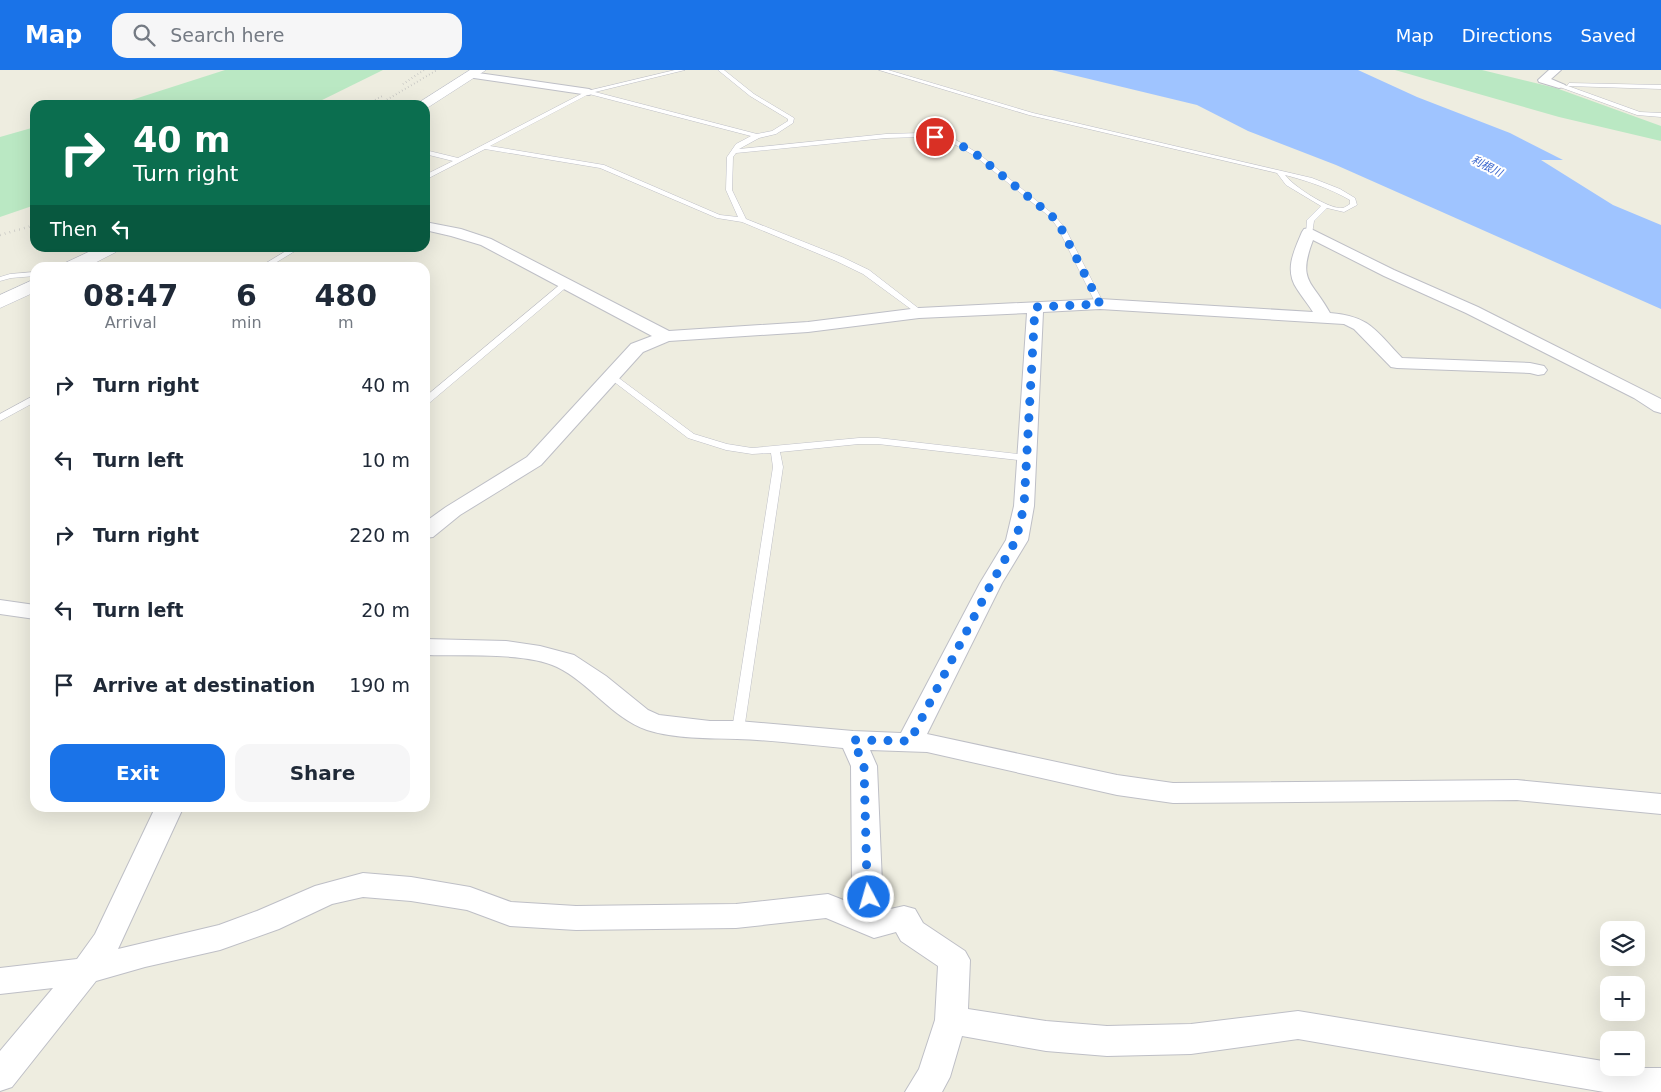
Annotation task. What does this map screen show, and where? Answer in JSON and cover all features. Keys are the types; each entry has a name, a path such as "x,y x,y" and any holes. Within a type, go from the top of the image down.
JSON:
{"main road":[{"path":"430,100 475,73"},
{"path":"82,262 102,252"},
{"path":"0,302 30,287"}],"street":[{"path":"1556,70 1543,80 1559,85"},
{"path":"475,73 589,92"},
{"path":"430,227 456,232 486,242 565,285 666,336"},
{"path":"1323,317 1320,307 1304,288 1296,266 1309,232 1388,273 1472,310 1640,394 1661,407"},
{"path":"430,528 453,511 534,461 637,348 666,336 808,327 919,313 1100,304 1323,317 1353,321 1397,363 1530,368 1538,370"},
{"path":"910,741 991,584 1016,540 1024,506 1035,307"},
{"path":"0,607 30,611"},
{"path":"430,647 506,649 557,658 565,661 597,682 639,716 655,723 702,730 738,730 853,740 927,743 1117,786 1173,793 1517,790 1661,804"},
{"path":"853,740 864,766 867,883 874,926"},
{"path":"0,1076 86,971 106,942 168,812"},
{"path":"0,981 86,971 145,954 220,937 268,920 326,894 363,885 411,889 470,899 510,914 576,918 726,916 828,906 874,926 904,918 912,932 938,952 954,960 951,1020 933,1077 922,1092"},
{"path":"951,1020 1046,1036 1107,1042 1191,1039 1298,1025 1642,1083 1661,1084"}],"lane":[{"path":"430,175 589,92 682,70"},
{"path":"721,70 752,95 791,118 791,122 774,133 757,136 738,145 730,157 729,190 744,220"},
{"path":"882,70 1065,122 1310,179 1338,190 1353,199 1354,205 1344,210 1325,206 1288,184 1279,172"},
{"path":"1559,85 1661,87"},
{"path":"1559,85 1639,114 1661,115"},
{"path":"589,92 757,136"},
{"path":"733,151 886,136 921,135 949,138 977,155 1052,216 1100,304"},
{"path":"484,147 602,166 720,217 744,220 866,272 913,306 919,313"},
{"path":"430,153 459,160"},
{"path":"1309,232 1311,220 1325,206"},
{"path":"272,262 289,252"},
{"path":"0,279 30,274"},
{"path":"430,398 565,285"},
{"path":"612,376 691,436 706,442 735,448 752,451 775,450 859,441 878,441 1026,458"},
{"path":"0,418 30,401"},
{"path":"738,730 778,467 775,450"}],"green space":[{"path":"225,70 383,70 322,100 132,100"},
{"path":"1395,70 1482,70 1556,88 1661,126 1661,141 1559,117"},
{"path":"30,128 30,207 0,217 0,137"}],"water":[{"name":"利根川","path":"1052,70 1358,70 1417,97 1510,133 1563,160 1541,160 1613,205 1661,225 1661,309 1336,165 1248,131 1197,105"}],"railway":[{"path":"403,84 424,70"},
{"path":"386,100 437,70"},
{"path":"375,100 384,95"},
{"path":"0,235 30,226"}],"route":[{"path":"869,897 864,766 853,740 910,741 991,584 1016,540 1024,506 1035,307 1100,304 1061,228 1052,216 1040,204 977,155 949,138 935,137"}]}
